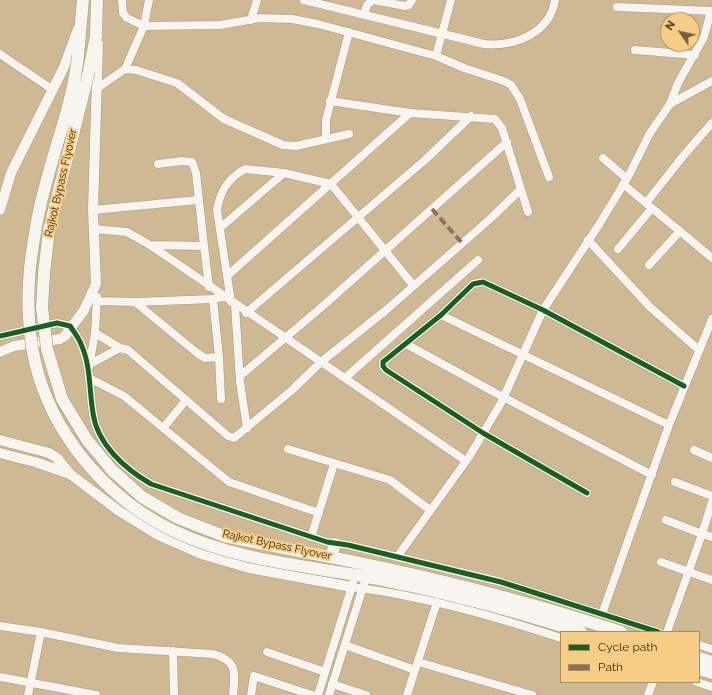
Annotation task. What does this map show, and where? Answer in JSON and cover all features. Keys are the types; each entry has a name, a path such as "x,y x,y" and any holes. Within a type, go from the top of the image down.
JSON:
{"highway":[{"name":"Rajkot Bypass Flyover","path":"83,0 76,77 44,188 32,254 28,306 39,377 49,403 72,445 98,476 133,507 176,532 218,548 279,562 361,575 456,596 515,611 578,631"},
{"name":"Rajkot Bypass Flyover","path":"97,0 96,36 49,230 42,308 47,349 62,399 92,446 112,470 142,497 178,518 224,536 411,573 495,594 618,631"},
{"path":"331,557 335,544"},
{"path":"700,658 712,662"},
{"path":"700,669 712,673"}],"main road":[{"path":"0,210 1,198 18,157 64,67 82,17"},
{"path":"0,352 14,346 60,339 84,310 96,284 93,210 98,58 96,36"},
{"path":"0,440 49,453 57,458 70,474 125,515 158,535 201,554 249,568 358,588"},
{"path":"0,454 35,462 70,474"}],"street":[{"path":"122,0 123,13 127,18 144,26 220,25 269,17 292,19 349,32 436,56 511,85 520,99 549,177"},
{"path":"96,89 125,69 144,26 149,0"},
{"path":"251,20 257,0"},
{"path":"304,0 441,32 484,44 498,45 510,42 541,28 548,21 554,8 555,0"},
{"path":"364,15 369,2 380,1 405,6 409,5 412,0"},
{"path":"436,56 441,32 451,0"},
{"path":"397,557 466,461 483,433 503,397 543,310 625,181 650,133 670,104 678,83 704,37 712,11 617,7"},
{"path":"326,138 326,120 330,101 349,32"},
{"path":"635,50 695,54"},
{"path":"0,54 53,90"},
{"path":"125,69 136,70 177,83 224,119 283,145 296,146 349,134"},
{"path":"670,104 712,81"},
{"path":"330,101 410,113 471,116 490,118 498,121 528,212"},
{"path":"227,276 410,113"},
{"path":"246,313 425,160 471,116"},
{"path":"618,249 684,155 712,123"},
{"path":"240,376 384,249 432,209 506,142"},
{"path":"603,158 649,206 712,258"},
{"path":"158,164 182,161 192,162 196,172 209,286"},
{"path":"247,428 233,304 227,276 217,210 219,198 230,180 245,169 284,173 331,184 413,285"},
{"path":"220,228 284,173"},
{"path":"95,333 120,348 128,350 231,438 247,428 291,391 321,362 385,311 490,219 520,190"},
{"path":"93,210 198,200"},
{"path":"93,229 127,232 150,245 246,313 286,337 466,461"},
{"path":"649,264 680,231"},
{"path":"588,240 650,307 699,350"},
{"path":"150,245 204,246"},
{"path":"345,378 478,260"},
{"path":"587,493 483,433 386,370 383,366 383,362 441,315 478,282 483,282 543,310 684,386"},
{"path":"89,371 95,333 97,301 96,284"},
{"path":"97,301 135,302 213,299 224,297"},
{"path":"213,299 219,357 221,399"},
{"path":"135,302 197,353 205,358 219,357"},
{"path":"441,315 669,426"},
{"path":"602,614 669,426 712,319"},
{"path":"0,336 57,323 70,326 81,344 89,371 93,414 96,426 102,439 122,463 134,474 151,484 311,537 335,544 501,582 655,631"},
{"path":"406,344 503,397 652,474"},
{"path":"89,371 120,348"},
{"path":"89,371 164,427 175,439 229,482 319,513"},
{"path":"164,427 186,400"},
{"path":"288,449 390,480 430,510"},
{"path":"694,450 712,458"},
{"path":"311,537 334,464"},
{"path":"675,482 712,496"},
{"path":"667,631 712,502"},
{"path":"666,520 712,537"},
{"path":"661,562 712,580"},
{"path":"329,695 345,646 361,575"},
{"path":"358,588 437,602 502,618 560,638"},
{"path":"318,695 325,672 358,588"},
{"path":"407,695 437,602"},
{"path":"0,626 41,632 118,648 213,654 222,656 233,665 235,673 233,695"},
{"path":"28,695 41,632"},
{"path":"700,645 712,649"},
{"path":"345,646 416,666 532,695"},
{"path":"173,651 174,695"},
{"path":"267,652 325,672"},
{"path":"251,695 254,676 312,695"},
{"path":"0,677 96,695"},
{"path":"648,695 653,683"},
{"path":"700,683 712,687"},
{"path":"332,684 366,695"}],"marked path":[{"path":"432,209 462,243"}],"cycle path":[{"path":"587,493 483,433 386,370 383,366 383,362 441,315 473,284 483,282 543,310 684,386"},
{"path":"0,336 57,323 70,326 79,340 87,361 93,413 100,435 106,445 122,463 151,484 327,542 348,545 501,582 655,631"}]}
